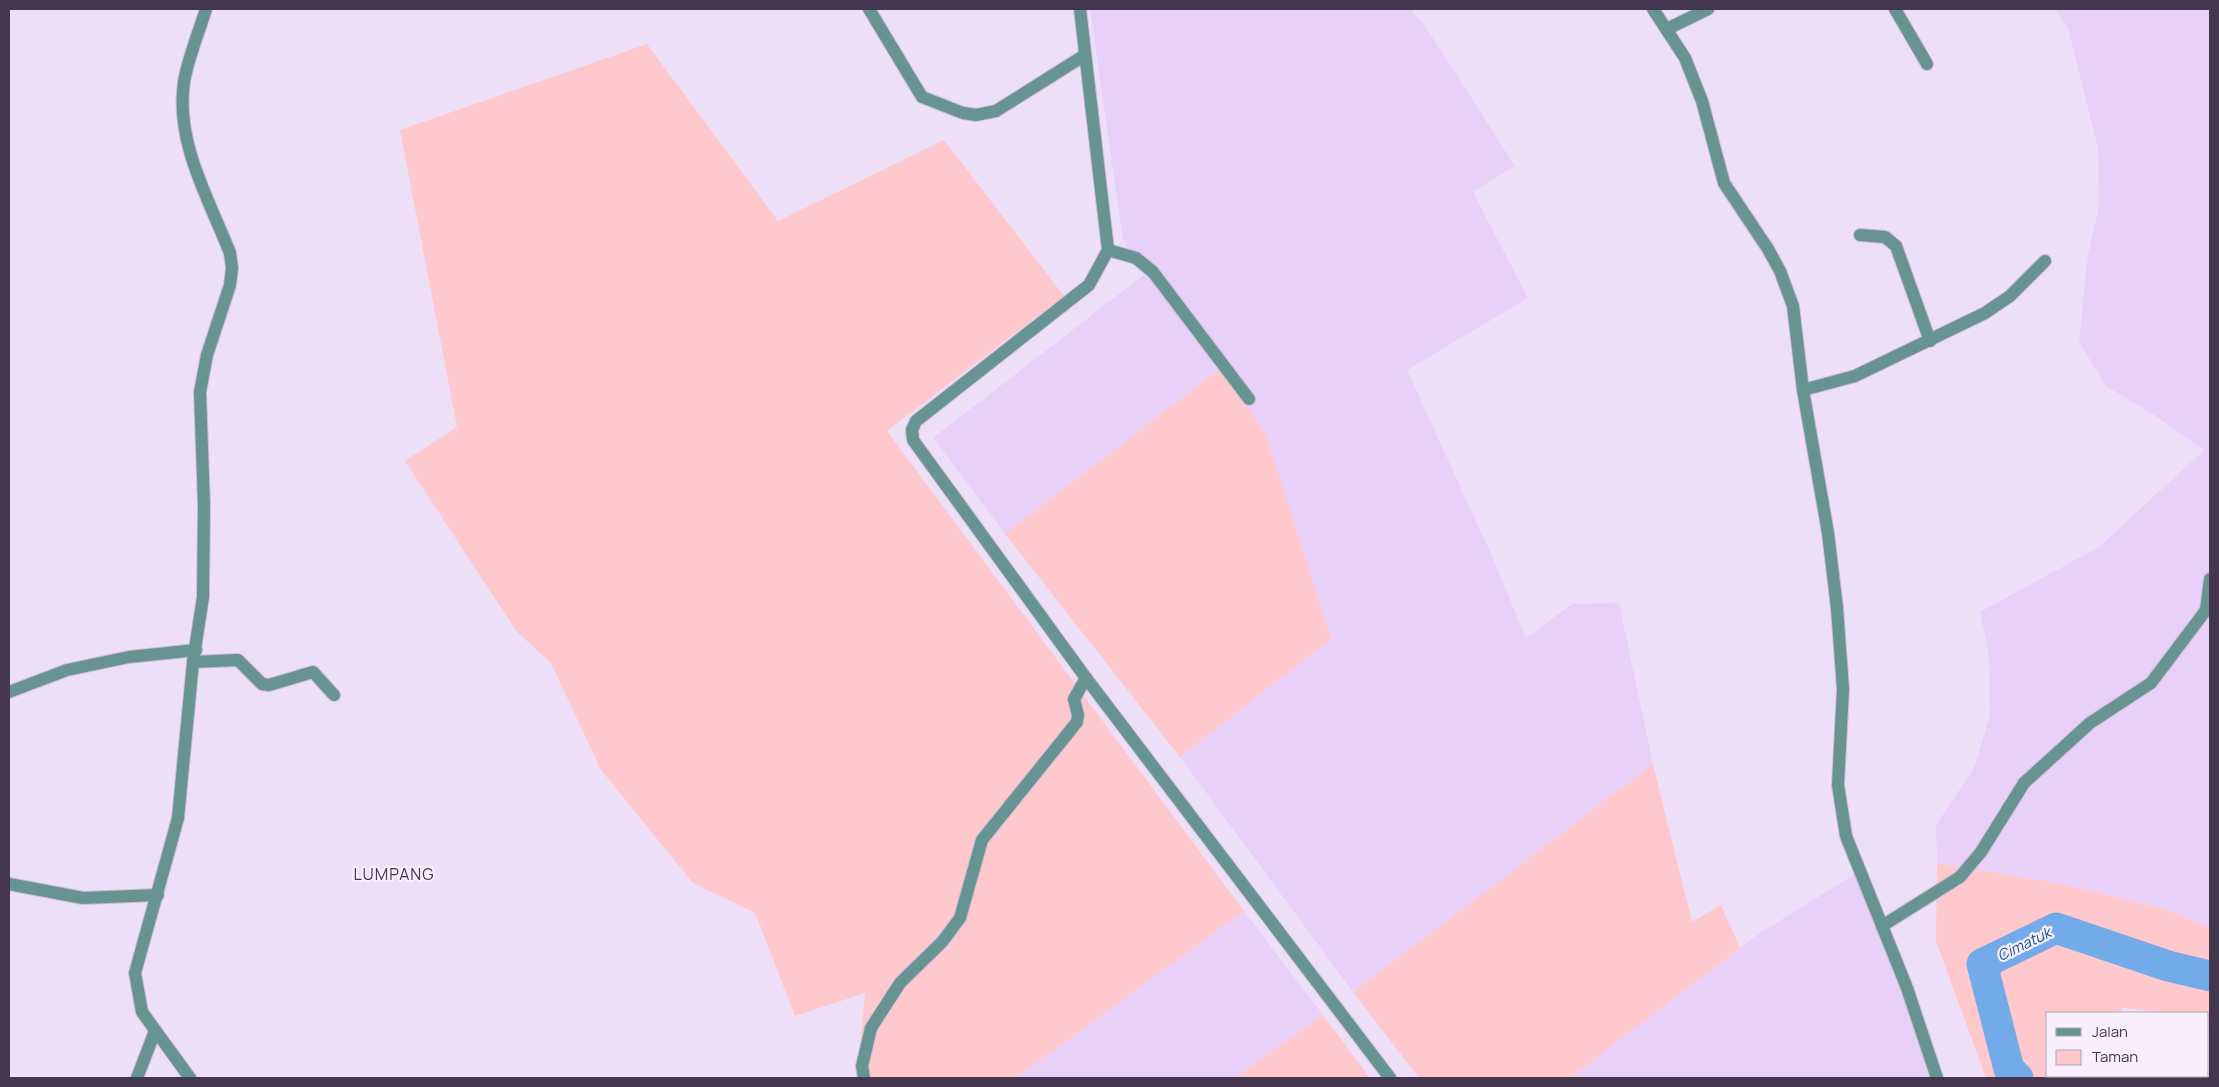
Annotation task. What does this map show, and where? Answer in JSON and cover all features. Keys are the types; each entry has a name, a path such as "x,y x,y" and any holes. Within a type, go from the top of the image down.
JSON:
{"street":[{"path":"190,1078 142,1012 135,973 178,818 194,656 203,597 204,505 200,392 207,355 230,285 232,268 230,254 185,137 182,108 184,80 206,9"},
{"path":"869,9 922,97 964,113 976,115 996,111 1086,55"},
{"path":"1080,9 1108,250 1089,285 916,421 912,430 913,440 1086,678 1390,1078"},
{"path":"1653,9 1685,58 1702,101 1724,183 1768,249 1780,271 1793,306 1803,390 1828,533 1837,608 1843,689 1838,784 1841,811 1846,836 1907,988 1937,1078"},
{"path":"1667,29 1708,9"},
{"path":"1895,9 1928,64"},
{"path":"1860,235 1885,237 1896,246 1930,341"},
{"path":"1108,250 1136,258 1152,272 1249,399"},
{"path":"1803,390 1855,376 1985,313 2010,296 2045,261"},
{"path":"1882,926 1960,876 1981,852 2024,783 2090,723 2151,683 2206,610 2210,579"},
{"path":"9,692 67,670 129,657 194,656 238,660 262,684 269,686 313,672 334,695"},
{"path":"864,1078 862,1066 872,1028 900,982 942,942 960,918 982,840 1076,722 1078,714 1074,699 1086,678"},
{"path":"9,884 83,898 158,895"},
{"path":"136,1078 155,1031"}],"shaded area":[{"path":"1090,9 1410,9 1424,24 1515,166 1473,192 1528,298 1407,370 1491,554 1526,638 1572,604 1619,603 1653,764 1353,992 1180,757 1331,639 1222,367 1005,534 933,438 1146,273 1123,240"},
{"path":"2055,9 2210,9 2210,928 2162,908 2057,883 1937,863 1936,825 1974,768 1990,716 1989,655 1980,612 2099,547 2204,450 2154,415 2106,386 2079,342 2088,254 2099,206 2098,149 2068,28"},
{"path":"1860,871 1897,974 1931,1078 1570,1078 1760,933"},
{"path":"1244,911 1323,1015 1234,1078 1016,1078"}],"green space":[{"path":"647,44 778,221 944,140 1064,296 887,431 1244,911 1016,1078 866,1078 860,1047 865,993 795,1016 755,913 693,883 601,770 551,663 517,632 405,461 457,427 400,130"},
{"path":"1222,367 1267,437 1331,639 1180,757 1005,534"},
{"path":"1653,764 1692,922 1721,905 1740,948 1570,1078 1419,1078 1353,992"},
{"path":"1937,863 2057,883 2162,908 2210,928 2210,1027 2209,1012 2162,1012 2123,1008 2121,1012 2046,1012 2046,1077 2087,1078 1986,1078 1936,941"},
{"path":"1323,1015 1370,1078 1234,1078"}],"waterway":[{"name":"Cimatuk","path":"2018,1078 2009,1069 1982,964 2056,928 2168,966 2210,976"}],"district":[{"name":"LUMPANG","path":"394,874"}]}
